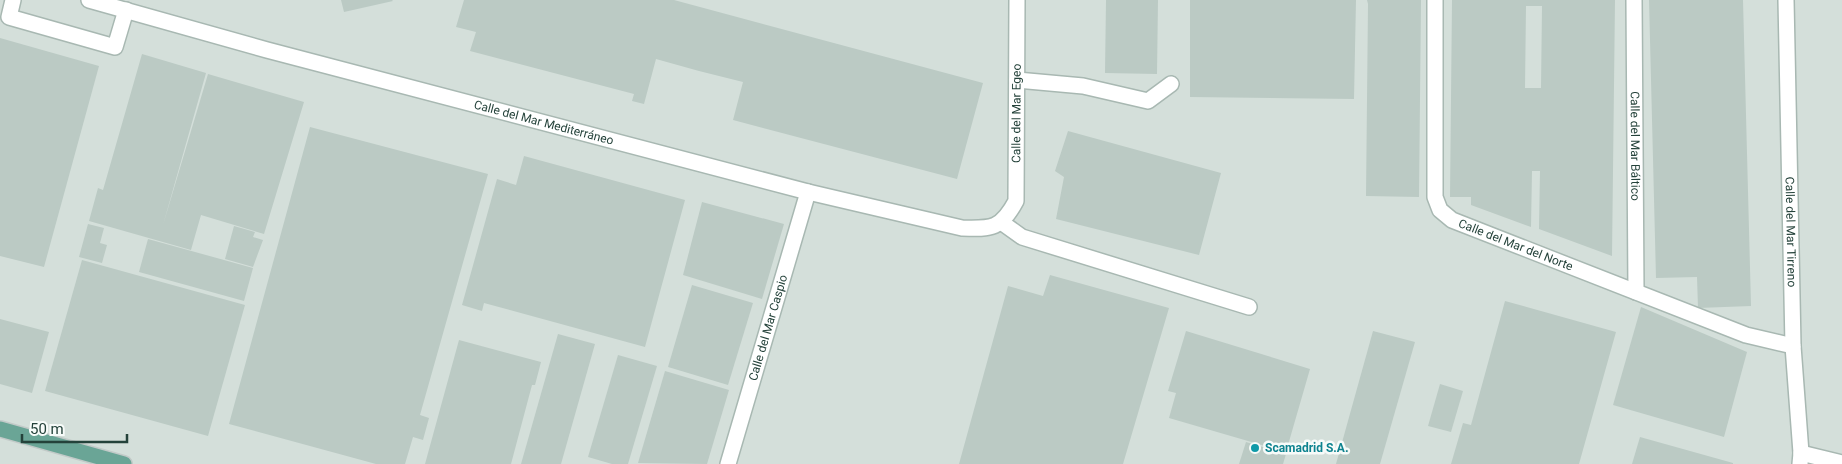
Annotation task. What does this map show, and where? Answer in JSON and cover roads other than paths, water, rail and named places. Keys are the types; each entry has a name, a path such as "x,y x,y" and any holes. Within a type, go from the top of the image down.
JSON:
{"main road":[{"path":"0,430 124,464"}],"street":[{"path":"13,0 9,16 115,47 126,10"},
{"name":"Calle del Mar Mediterráneo","path":"89,0 267,50 808,192 962,228 987,229 1001,222"},
{"name":"Calle del Mar Egeo","path":"1001,222 1010,212 1016,201 1017,0"},
{"name":"Calle del Mar del Norte","path":"1436,0 1435,197 1440,210 1452,220 1746,335 1793,346"},
{"name":"Calle del Mar Báltico","path":"1634,0 1636,292"},
{"name":"Calle del Mar Tirreno","path":"1786,0 1793,346 1801,458"},
{"path":"1017,80 1082,86 1148,101 1171,84"},
{"name":"Calle del Mar Caspio","path":"728,464 808,192"},
{"path":"1001,222 1022,238 1249,307"},
{"path":"1801,458 1842,463"}],"place":[{"name":"Scamadrid S.A.","path":"1255,448"}]}
